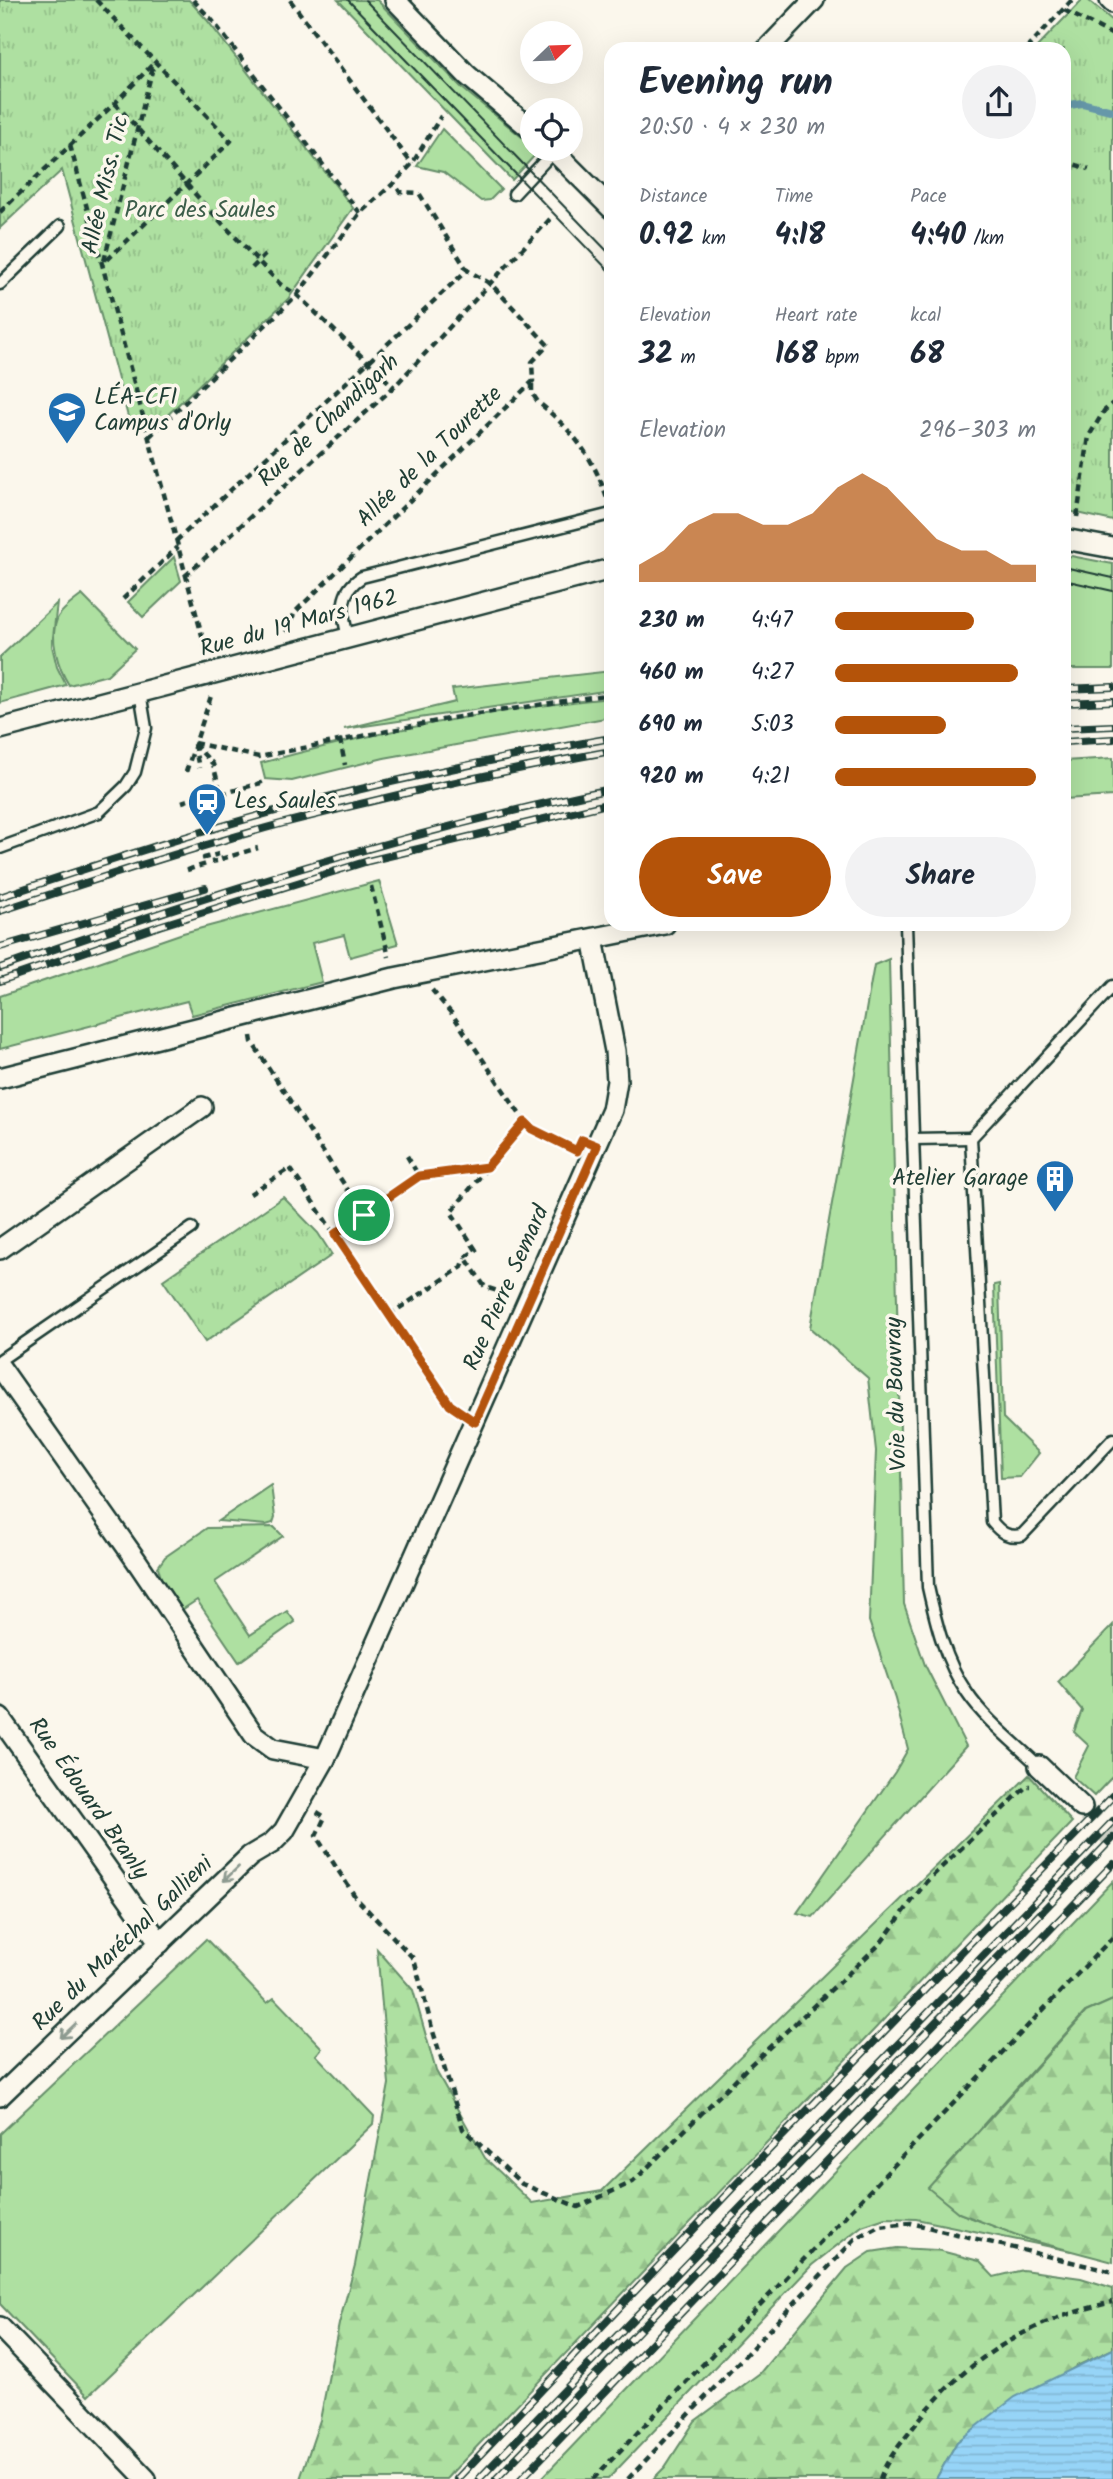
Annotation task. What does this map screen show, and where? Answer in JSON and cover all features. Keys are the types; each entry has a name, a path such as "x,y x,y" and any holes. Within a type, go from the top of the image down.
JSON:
{"street":[{"path":"395,0 467,75 520,120"},
{"path":"774,42 814,0"},
{"path":"564,161 604,201"},
{"path":"1071,540 1113,548"},
{"name":"Rue du 19 Mars 1962","path":"0,729 604,571"},
{"path":"0,1078 394,978 631,931"},
{"name":"Rue Pierre Semard","path":"284,1831 326,1759 612,1110 618,1081 615,1051 593,939"},
{"path":"0,1249 202,1107"},
{"path":"0,1367 136,1560 254,1735 273,1749 326,1759"},
{"name":"Rue Édouard Branly","path":"0,1718 160,1943"},
{"name":"Voie du Bouvray","path":"1039,1766 1082,1807"},
{"name":"Rue du Maréchal Gallieni","path":"0,2096 250,1856 272,1843 284,1831"},
{"path":"0,2326 146,2479"}],"lane":[{"path":"514,194 543,161"},
{"path":"0,284 60,226"},
{"path":"348,636 343,614 345,597 351,585 362,577 604,514"},
{"path":"0,848 99,812 126,786 135,772 146,728 139,692"},
{"name":"Voie du Bouvray","path":"906,931 928,1587 938,1630 967,1693 1039,1766"},
{"path":"913,1139 971,1138 1113,986"},
{"path":"971,1138 992,1521 1008,1536 1022,1535 1113,1439"},
{"path":"0,1360 192,1228"}],"path":[{"path":"70,145 103,264 231,141 96,0"},
{"path":"193,0 212,20 360,213"},
{"path":"290,0 412,164"},
{"path":"1033,42 1072,0"},
{"path":"1064,9 1113,35"},
{"path":"0,212 155,62"},
{"name":"Allée Miss. Tic","path":"155,62 103,264 209,662"},
{"path":"115,103 280,284 297,295 394,387"},
{"path":"149,437 297,295 360,213 412,164 441,116"},
{"path":"1071,163 1089,169"},
{"path":"394,183 400,192 419,193 467,270 491,284"},
{"name":"Rue de Chandigarh","path":"185,576 394,387 550,219"},
{"path":"252,268 265,255"},
{"path":"123,599 366,362 467,270"},
{"name":"Allée de la Tourette","path":"276,655 295,612 533,381 532,362 548,345 491,284"},
{"path":"533,381 532,393 582,446 593,462 604,493"},
{"path":"1077,517 1089,436 1104,411 1113,403"},
{"path":"1104,411 1113,414"},
{"path":"186,772 215,684"},
{"path":"194,743 259,757 452,718 604,695"},
{"path":"340,739 345,765"},
{"path":"194,743 199,768"},
{"path":"194,743 213,764 219,794 261,783 262,789"},
{"path":"187,870 206,864 204,859 217,859 258,848"},
{"path":"371,886 391,966"},
{"path":"429,985 532,1129 577,1151 582,1140 597,1146"},
{"path":"247,1015 252,1042 364,1215"},
{"path":"389,1315 461,1267 465,1257 475,1250 451,1212 525,1122"},
{"path":"407,1156 419,1176"},
{"path":"335,1234 419,1176 487,1167"},
{"path":"250,1194 290,1168 450,1405 475,1422"},
{"path":"465,1257 485,1287 528,1302"},
{"path":"316,1836 356,1898 414,1959 463,2129 522,2184 578,2207 633,2182 746,2069 880,1944 926,1882 1027,1786 1037,1787"},
{"path":"593,2479 1113,1937"},
{"path":"628,2479 855,2239 879,2226 911,2223 1113,2272"},
{"path":"880,2479 884,2466 927,2408 979,2359 1026,2330 1113,2302"}],"green space":[{"name":"Parc des Saules","path":"0,0 189,0 353,208 288,299 155,427 152,421 131,428 62,170 0,228"},
{"path":"338,0 377,0 462,88 520,135 520,161 530,161 512,180"},
{"path":"1082,0 1088,0 1113,21 1113,521 1071,512 1071,42 1042,42"},
{"path":"442,129 501,189 490,200 481,201 443,172 417,166"},
{"path":"1071,556 1113,564 1113,669 1071,669"},
{"path":"174,557 181,581 143,617 128,602"},
{"path":"82,595 135,649 107,675 69,685 56,653 55,627 61,612"},
{"path":"57,603 52,646 57,667 66,685 0,703 0,657"},
{"path":"604,672 604,691 344,729 455,702 452,689"},
{"path":"604,699 604,718 384,758 292,781 265,779 261,763 434,723"},
{"path":"1113,758 1113,796 1071,799 1071,761"},
{"path":"379,881 398,944 350,957 344,935 312,943 322,982 192,1015 187,1001 0,1049 0,996 183,933"},
{"path":"889,959 904,1604 925,1665 966,1746 813,1917 797,1913 895,1772 908,1749 895,1699 869,1621 876,1451 868,1378 810,1328 874,965"},
{"path":"283,1197 318,1233 332,1255 205,1342 163,1280"},
{"path":"999,1284 1003,1418 1039,1453 1020,1477 1001,1478 994,1285"},
{"path":"271,1485 275,1517 273,1523 266,1525 218,1521"},
{"path":"274,1527 283,1536 215,1582 250,1635 287,1611 295,1622 239,1662 197,1600 180,1611 161,1578 158,1567 165,1557 207,1528"},
{"path":"1113,1625 1113,1776 1094,1796 1073,1777 1089,1746 1074,1732 1082,1710 1058,1682"},
{"path":"1029,1775 1072,1822 446,2479 300,2479 320,2420 339,2324 355,2265 389,2084 377,1949 413,1990 436,2071 485,2158 532,2203 602,2191"},
{"path":"1113,1881 1113,2000 1085,2012 983,2125 959,2213 1030,2240 1071,2251 916,2219 885,2218 862,2226 812,2265 608,2479 541,2479"},
{"path":"206,1939 267,2003 274,1998 322,2048 316,2055 374,2116 373,2124 88,2396 0,2304 0,2134"},
{"path":"1113,2000 1113,2262 1030,2240 959,2213 928,2188 1086,2012"},
{"path":"897,2248 937,2250 979,2261 994,2277 1023,2270 1081,2278 1113,2288 1113,2349 1077,2366 957,2442 936,2479 653,2479 665,2467 695,2421 760,2373 847,2268 871,2252"}],"water":[{"path":"1113,2349 1113,2479 936,2479 957,2442 1015,2397"}],"waterway":[{"path":"1071,105 1082,103 1113,111"}],"tunnel":[{"path":"1082,1807 1113,1841"}],"tram line":[{"path":"348,0 604,266"},
{"path":"365,0 604,248"},
{"path":"1071,569 1113,578"},
{"path":"1071,582 1113,591"}],"railway":[{"path":"1071,689 1113,687"},
{"path":"1071,703 1113,701"},
{"path":"1071,728 1113,726"},
{"path":"0,897 179,839 315,800 454,768 604,739"},
{"path":"1071,742 1113,739"},
{"path":"0,911 284,823 447,784 604,752"},
{"path":"0,968 302,868 456,825 604,791"},
{"path":"0,981 159,926 368,861 604,805"},
{"path":"0,947 205,888"},
{"path":"457,2479 764,2155 1113,1796"},
{"path":"479,2479 1113,1821"},
{"path":"496,2479 1113,1838"},
{"path":"521,2479 1113,1864"}],"place":[{"name":"LÉA-CFI Campus d'Orly","path":"67,445"},
{"name":"Les Saules","path":"207,836"},
{"name":"Atelier Garage","path":"1055,1213"}],"route":[{"path":"525,1122 532,1129 577,1151 582,1140 597,1146 475,1422 450,1405 335,1234 364,1215 419,1176 487,1167 525,1122"}]}
